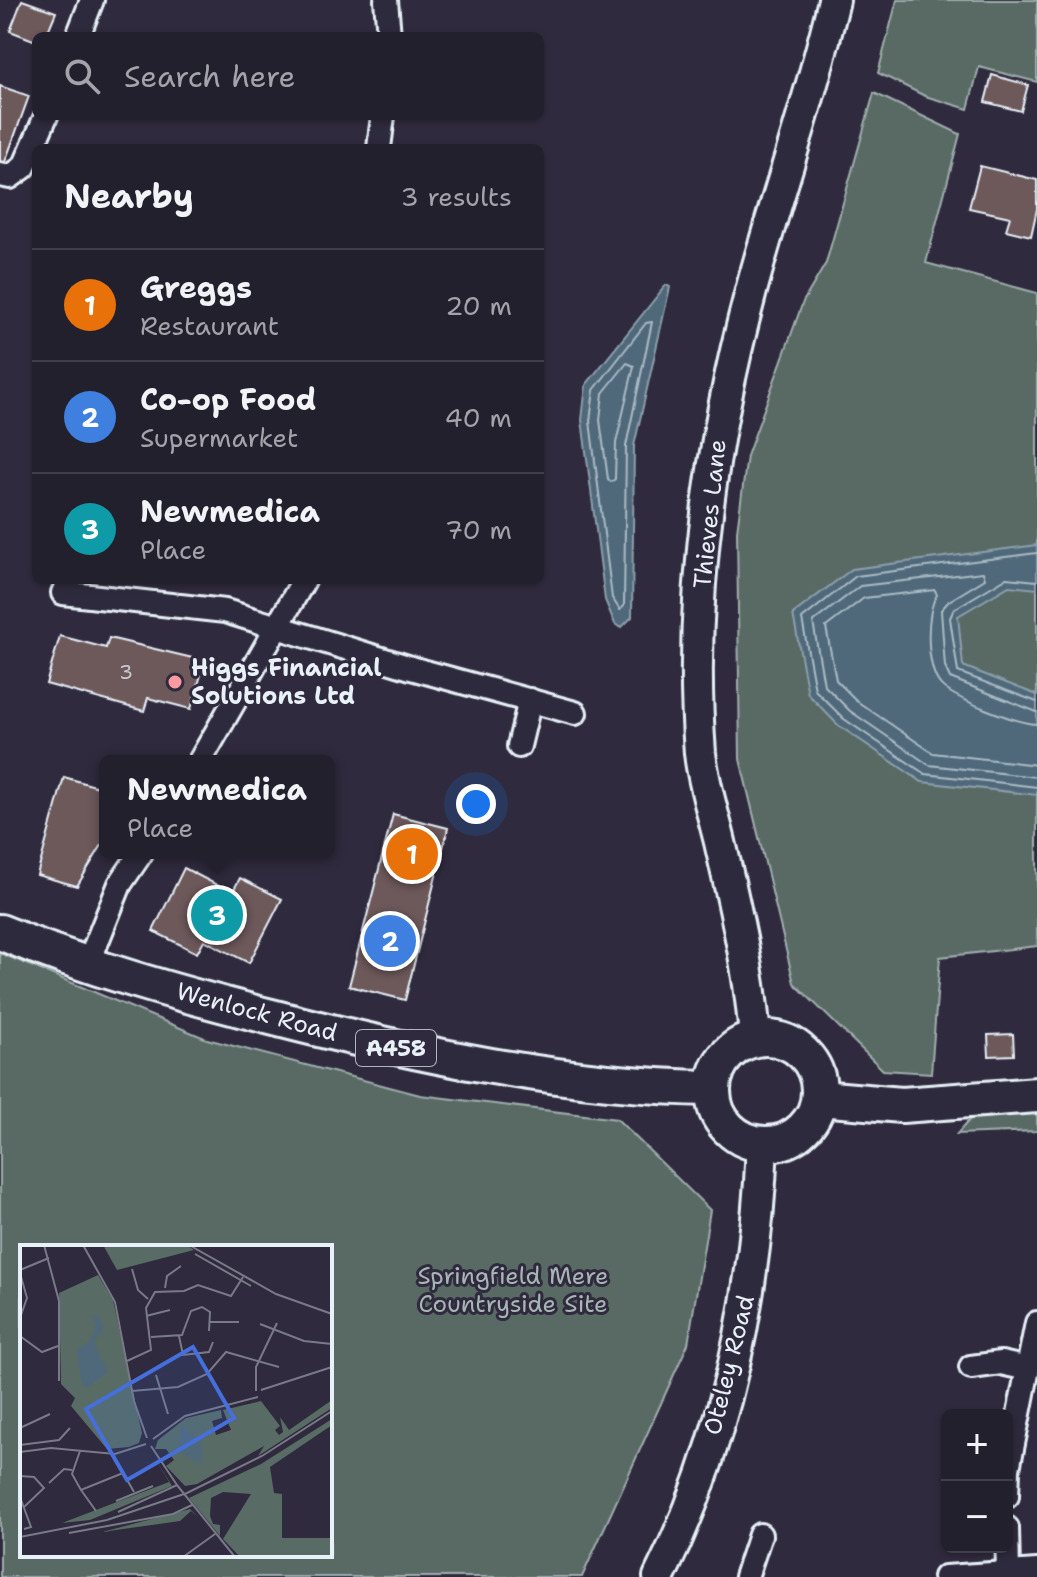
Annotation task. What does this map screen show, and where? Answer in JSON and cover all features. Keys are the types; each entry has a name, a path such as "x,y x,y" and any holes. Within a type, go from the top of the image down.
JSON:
{"main road":[{"name":"Thieves Lane","path":"755,1038 745,953 701,756 699,659 703,530 719,429 751,291 813,90 834,0"},
{"name":"Wenlock Road","path":"0,932 88,964 210,1001 378,1045 569,1077 712,1088"},
{"path":"755,1038 780,1040 802,1051 813,1065 819,1098 806,1127 793,1137 762,1145 745,1141 720,1120 712,1088 716,1071 725,1056 755,1038"},
{"path":"819,1098 902,1105 1037,1095"},
{"name":"Oteley Road","path":"659,1577 705,1462 735,1363 755,1240 762,1145"}],"street":[{"path":"80,32 92,0"},
{"path":"386,0 389,32"},
{"path":"34,144 44,120"},
{"path":"380,144 382,120"},
{"path":"0,175 10,177 24,167 32,148"},
{"path":"203,755 302,584"},
{"path":"63,593 225,611 279,625 411,668 575,713"},
{"path":"519,746 530,700"},
{"path":"88,964 120,884 137,859"},
{"path":"1008,1481 1037,1323"},
{"path":"971,1367 1001,1363 1028,1369"},
{"path":"752,1576 760,1535"},
{"path":"1008,1553 1008,1572"},
{"path":"945,1577 1037,1571"}],"green space":[{"path":"897,0 1037,0 1037,82 979,67 968,109 925,96 878,73"},
{"path":"874,93 960,134 926,263 1037,293 1037,946 940,957 931,1073 883,1070 794,983 740,759 737,531 747,456 803,302 826,263"},
{"name":"Springfield Mere Countryside Site","path":"0,953 207,1039 420,1095 617,1119 710,1210 688,1344 582,1577 0,1577"},
{"path":"1037,1112 1037,1131 957,1134 971,1118"}],"water":[{"path":"666,285 670,287 634,446 632,617 621,628 615,624 605,600 582,420 586,385"},
{"path":"1037,545 1037,589 1009,586 958,616 963,666 1037,695 1037,795 922,782 838,725 808,694 793,614 852,569"}],"building":[{"path":"22,0 56,12 48,32 32,32 32,39 10,31"},
{"path":"992,75 1028,85 1021,111 985,102"},
{"path":"0,86 29,96 5,162 0,161"},
{"path":"980,166 1037,180 1037,209 1031,236 1006,230 1010,217 969,208"},
{"path":"60,636 106,648 109,638 205,661 191,709 148,698 144,711 46,684"},
{"path":"64,777 99,787 99,850 77,886 37,875"},
{"path":"393,814 448,828 405,1000 349,986"},
{"path":"184,868 232,893 240,878 282,899 249,963 204,940 197,953 153,931"},
{"path":"1013,1034 1014,1055 989,1056 988,1035"}],"place":[{"name":"Higgs Financial Solutions Ltd","path":"175,682"},
{"name":"Greggs","path":"412,854"},
{"name":"Newmedica","path":"217,915"},
{"name":"Co-op Food","path":"390,941"}]}
